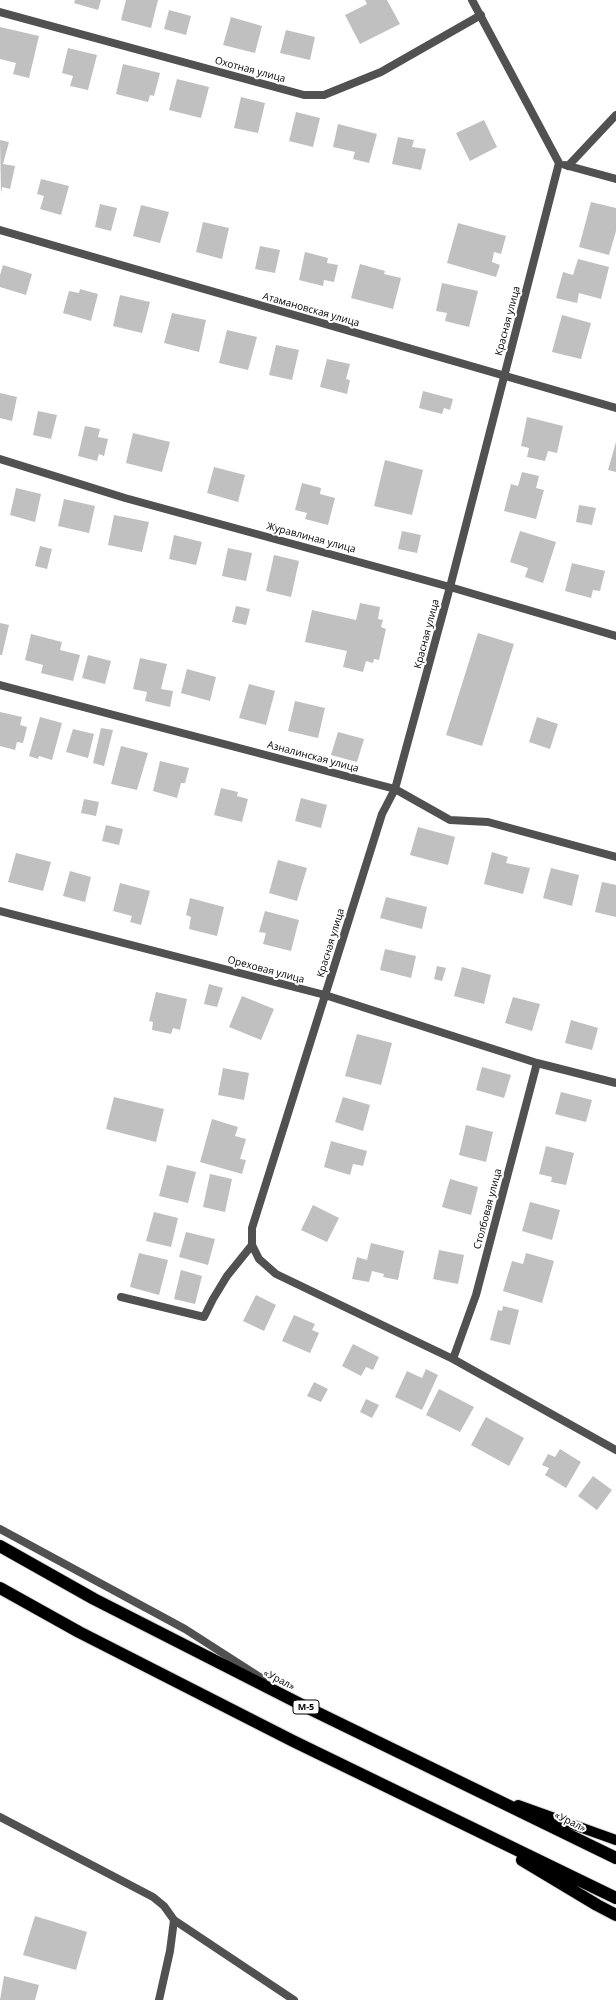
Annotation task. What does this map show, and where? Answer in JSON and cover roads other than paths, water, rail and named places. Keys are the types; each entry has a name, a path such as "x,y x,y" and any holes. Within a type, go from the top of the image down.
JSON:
{"highway":[{"name":"«Урал»","path":"0,1546 94,1599 308,1708 616,1858"},
{"path":"0,1588 197,1693 616,1898"},
{"path":"462,1823 616,1915"}],"main road":[{"path":"475,1790 616,1840"}],"street":[{"path":"472,0 559,163 616,179"},
{"name":"Охотная улица","path":"0,12 304,95 324,95 381,72 481,15"},
{"path":"568,166 616,115"},
{"name":"Красная улица","path":"252,1245 252,1228 382,814 395,790 450,587 559,163"},
{"name":"Атамановская улица","path":"0,230 616,408"},
{"name":"Журавлиная улица","path":"0,459 125,498 450,587 616,636"},
{"name":"Азналинская улица","path":"0,685 395,790 450,820 488,822 616,857"},
{"name":"Ореховая улица","path":"0,911 325,996 537,1063 616,1083"},
{"name":"Столбовая улица","path":"453,1359 476,1295 537,1063"},
{"path":"121,1297 204,1317 212,1298 227,1276 252,1245 259,1259 276,1274 453,1359 616,1450"},
{"path":"0,1529 185,1629 308,1708"},
{"path":"0,1817 153,1898 164,1906 174,1920 294,2000"},
{"path":"159,2000 170,1951 174,1920"}]}
